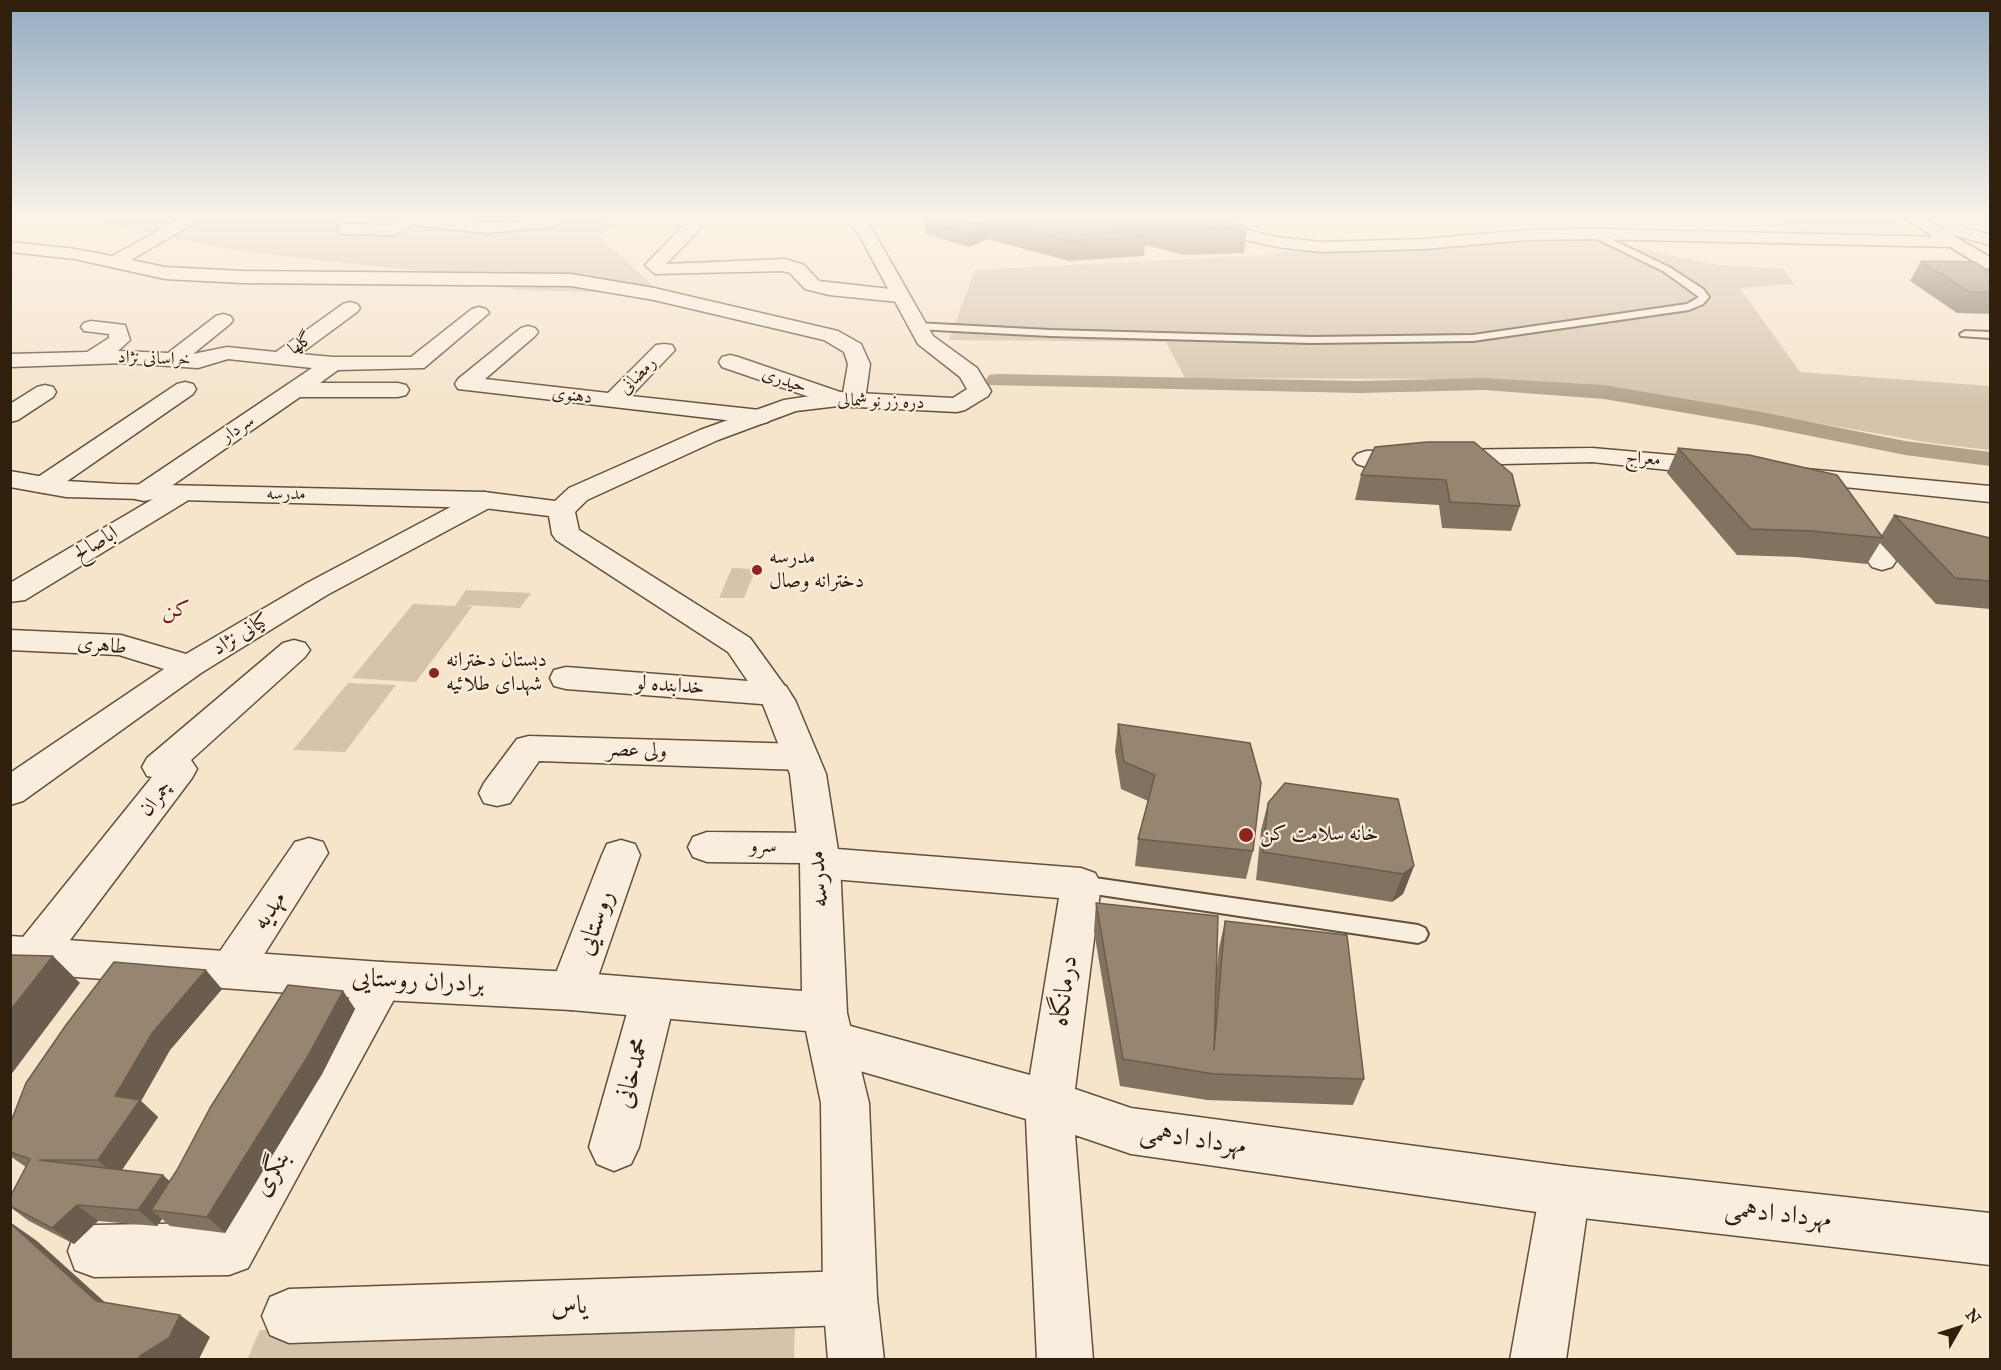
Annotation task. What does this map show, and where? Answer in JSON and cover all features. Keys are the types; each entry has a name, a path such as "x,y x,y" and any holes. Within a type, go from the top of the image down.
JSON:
{"street":[{"path":"588,283 654,294 831,335 853,349 860,364 846,400"},
{"path":"784,285 800,283"},
{"path":"810,283 829,289 899,296"},
{"name":"دره زر نو شمالی","path":"570,502 709,435 792,405 846,400 957,405 980,391 969,373 925,340 892,283"},
{"name":"گلها","path":"281,358 350,308"},
{"name":"خراسانی نژاد","path":"10,361 125,357 198,361 227,353 333,364 416,363 479,313"},
{"path":"172,360 224,320"},
{"path":"91,327 118,329 120,340 91,358"},
{"name":"دهنوی","path":"528,332 466,384 760,417"},
{"name":"رمضانی","path":"613,401 664,350"},
{"name":"حیدری","path":"730,362 846,400"},
{"name":"سردار","path":"144,493 333,364"},
{"path":"44,485 186,389"},
{"path":"295,390 398,390"},
{"path":"10,415 45,392"},
{"name":"معراج","path":"1366,459 1592,455 1741,469"},
{"path":"1776,473 1990,494"},
{"name":"مدرسه","path":"10,479 66,489 178,495 570,502 566,534 739,645 774,694 808,774 819,855 828,1027 845,1103 850,1298 856,1359"},
{"path":"1822,479 1882,561"},
{"name":"اباصالح","path":"15,594 178,495"},
{"name":"کیانی نژاد","path":"10,792 190,666 317,589 484,500"},
{"name":"طاهری","path":"10,640 121,645 190,666"},
{"name":"چمران","path":"22,954 179,769 160,767 294,650"},
{"name":"خدابنده لو","path":"566,678 774,694"},
{"name":"ولی عصر","path":"497,793 528,747 801,757"},
{"name":"سرو","path":"707,847 819,855"},
{"name":"مهدیه","path":"231,970 309,853"},
{"name":"روستایی","path":"571,991 621,855"},
{"path":"819,855 1081,884"},
{"name":"درمانگاه","path":"1065,1359 1049,1103 1081,884"},
{"name":"برادران روستایی","path":"22,954 382,981 571,991 653,999 828,1027"},
{"path":"100,998 128,962"},
{"name":"بنگری","path":"94,1251 230,1249 382,981"},
{"name":"محمدخانی","path":"614,1147 653,999"},
{"name":"مهرداد ادهمی","path":"828,1027 1131,1131 1565,1191 1990,1239"},
{"path":"1538,1359 1565,1191"},
{"name":"یاس","path":"289,1316 850,1298"}],"lane":[{"path":"916,326 1061,333 1311,340 1473,338 1689,307 1701,302 1704,297 1700,291 1688,283"},
{"path":"1965,334 1990,335"},
{"path":"1081,884 1418,934"}],"shaded area":[{"path":"482,283 650,283 662,294 518,290"},
{"path":"970,283 1793,283 1740,288 1800,372 1990,386 1990,450 1931,443 1629,390 1444,379 1185,378 1166,342 949,340"},
{"path":"732,568 756,569 744,598 719,598"},
{"path":"466,590 531,593 520,608 465,605 472,607 416,682 352,678 413,604 455,606"},
{"path":"348,683 396,685 345,752 293,750"},
{"path":"795,1323 794,1359 247,1360 260,1330"}],"building":[{"path":"1955,283 1990,283 1990,292 1969,292"},
{"path":"1427,442 1474,442 1512,474 1520,506 1450,502 1446,480 1361,475 1375,447"},
{"path":"1678,448 1749,455 1837,475 1883,538 1812,531 1751,529"},
{"path":"1894,515 1990,538 1990,581 1955,578"},
{"path":"1118,724 1250,743 1261,783 1253,851 1138,839 1155,775 1124,762"},
{"path":"1285,783 1398,799 1414,866 1403,874 1263,852 1268,803"},
{"path":"1096,903 1218,916 1214,1050 1225,921 1347,935 1364,1079 1214,1074 1123,1059"},
{"path":"10,955 53,956 10,1011"},
{"path":"114,962 206,970 153,1032 115,1096 140,1100 98,1160 39,1160 163,1175 138,1210 77,1205 52,1228 10,1206 10,1197 30,1159 10,1152 10,1124 26,1083"},
{"path":"288,985 343,991 308,1056 207,1217 151,1210 177,1170 210,1108"},
{"path":"10,1223 96,1301 180,1315 169,1338 138,1359 10,1359"}],"waterway":[{"path":"997,380 1359,387 1484,384 1604,392 1756,418 1905,448 1990,459"}],"place":[{"name":"مدرسه دخترانه وصال","path":"757,570"},
{"name":"دبستان دخترانه شهدای طلائیه","path":"434,673"},
{"name":"خانه سلامت کن","path":"1246,835"}],"district":[{"name":"کن","path":"176,611"}]}
